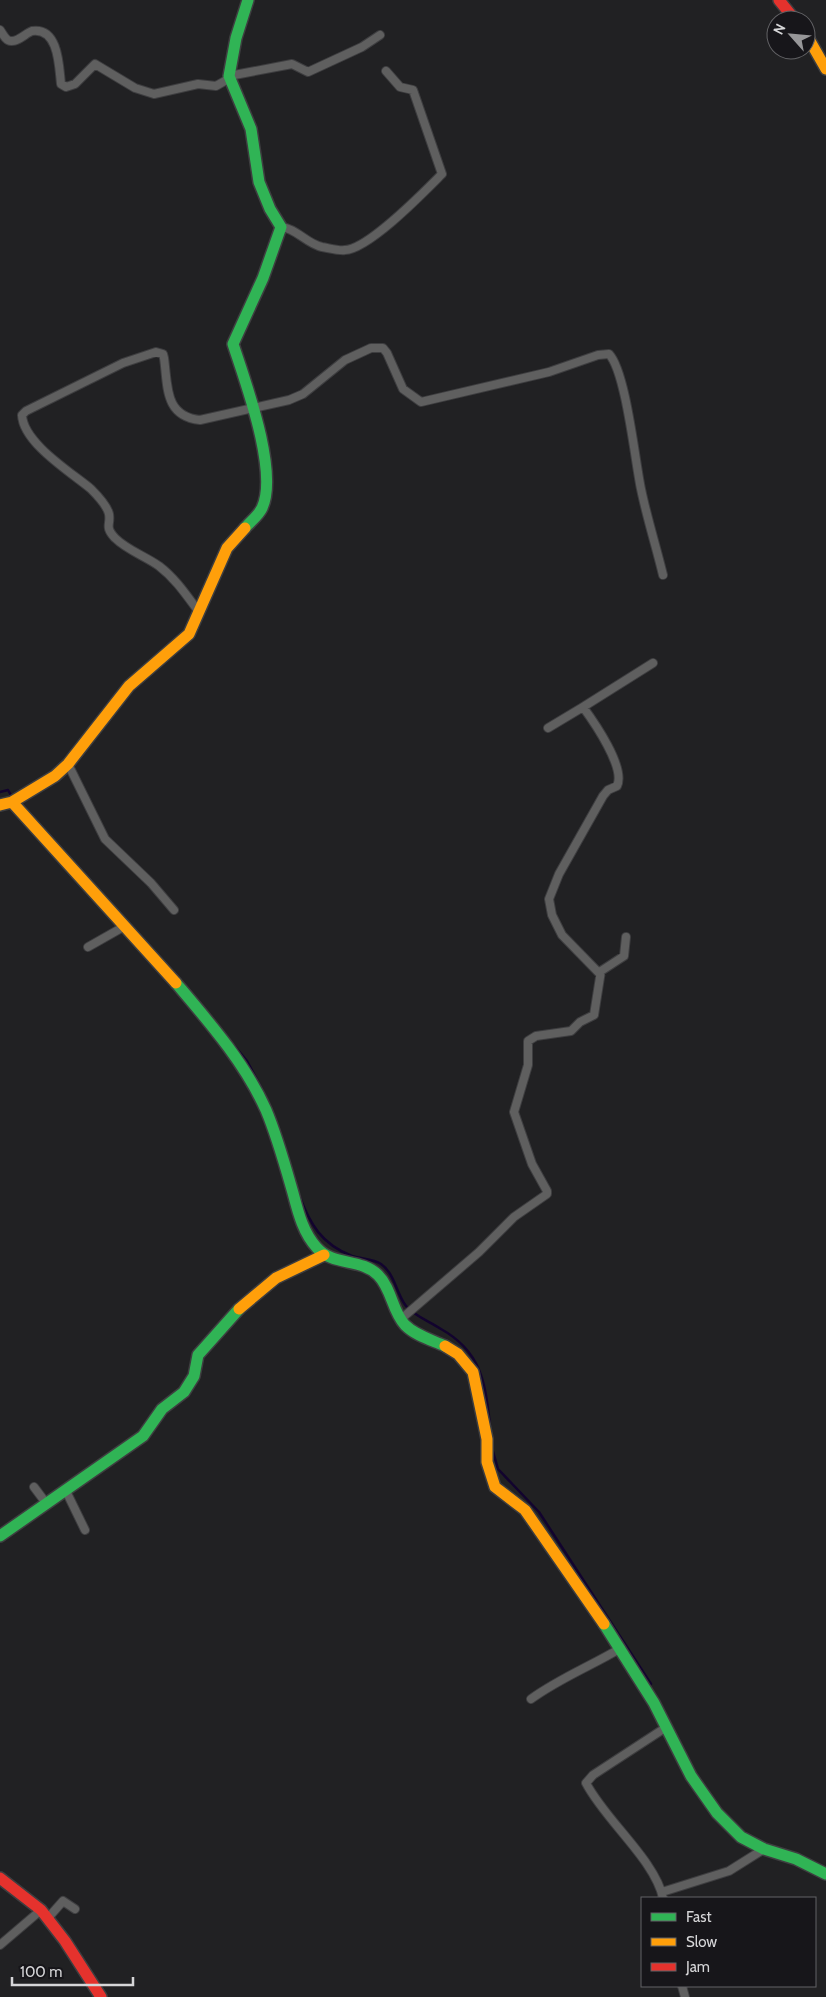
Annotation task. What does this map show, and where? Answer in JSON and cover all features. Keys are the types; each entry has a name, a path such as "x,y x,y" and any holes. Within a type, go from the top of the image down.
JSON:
{"street":[{"path":"248,0 236,38 230,77 251,129 259,182 270,209 281,227"},
{"path":"779,0 787,10"},
{"path":"0,30 9,41 13,41 31,31 44,33 49,37 57,53 61,84 66,87 75,84 98,64 135,88 154,94 198,84 216,86 230,77 292,64 308,72 362,47 380,35"},
{"path":"816,52 826,69"},
{"path":"281,227 287,227 319,247 345,250 356,247 393,220 442,174 413,90 400,87 386,71"},
{"path":"0,805 15,801 55,776 68,764 129,686 189,634 227,548 238,534 258,517 262,509 266,493 265,469 254,407 233,344 263,278 281,227"},
{"path":"199,612 172,577 114,537 108,528 109,513 101,500 46,454 26,428 22,415 33,406 123,363 156,352 163,354 169,395 173,406 187,418 200,420 289,400 303,394 345,360 371,348 383,348 403,389 421,402 550,372 598,355 609,354 619,378 637,456 641,488 663,575"},
{"path":"548,728 653,663"},
{"path":"583,707 597,726 620,779 617,786 605,793 559,874 551,892 549,907 562,935 600,974"},
{"path":"68,764 105,838 151,883 174,910"},
{"path":"15,801 182,989 254,1087 274,1134 299,1214 314,1246 324,1255 361,1265 375,1272 388,1290 409,1329 445,1345 464,1358 469,1364 473,1372 487,1439 489,1470 495,1487 525,1510 621,1648 654,1703 690,1776 717,1813 741,1837 764,1849 796,1859 826,1874"},
{"path":"88,947 125,926"},
{"path":"403,1317 479,1252 514,1217 547,1194 532,1164 514,1112 528,1065 528,1043 530,1038 536,1036 571,1031 580,1022 594,1015 600,974 604,968 624,956 626,937"},
{"path":"0,1536 143,1436 162,1410 184,1392 189,1385 198,1355 205,1344 234,1314 276,1278 324,1255"},
{"path":"34,1486 46,1503"},
{"path":"66,1491 85,1530"},
{"path":"531,1700 548,1686 584,1667 599,1662 621,1648"},
{"path":"665,1728 593,1775 586,1783 617,1828 645,1863 663,1895 729,1871 764,1849"},
{"path":"0,1878 45,1914 101,1997"},
{"path":"0,1946 64,1900 75,1909"}],"waterway":[{"path":"0,792 8,790 12,797"},
{"path":"216,1024 247,1061 263,1091"},
{"path":"299,1195 312,1224 325,1239 341,1251 352,1256 381,1264 386,1268 409,1310 455,1338 465,1348 473,1358 483,1382 490,1425"},
{"path":"492,1448 498,1469 539,1512 651,1684"}],"traffic: fast":[{"path":"245,528 262,508 266,492 266,472 258,426 233,344 263,278 281,227 270,209 259,182 251,129 229,76 236,38 248,0"},
{"path":"176,983 237,1059 266,1110 297,1208 312,1242 324,1254 364,1266 378,1275 383,1281 397,1313 405,1325 419,1335 445,1346"},
{"path":"0,1536 143,1436 162,1409 184,1392 194,1376 198,1355 239,1309"},
{"path":"604,1624 654,1703 691,1776 717,1813 741,1837 764,1849 796,1859 826,1874"}],"traffic: slow":[{"path":"816,52 826,69"},
{"path":"12,802 55,776 68,764 129,686 189,634 227,548 245,528"},
{"path":"0,805 12,802 176,983"},
{"path":"239,1309 276,1278 324,1255"},
{"path":"445,1346 458,1354 473,1372 487,1439 487,1462 495,1487 525,1510 604,1624"}],"traffic: jam":[{"path":"779,0 787,10"},
{"path":"0,1878 41,1910 65,1941 101,1997"}]}
